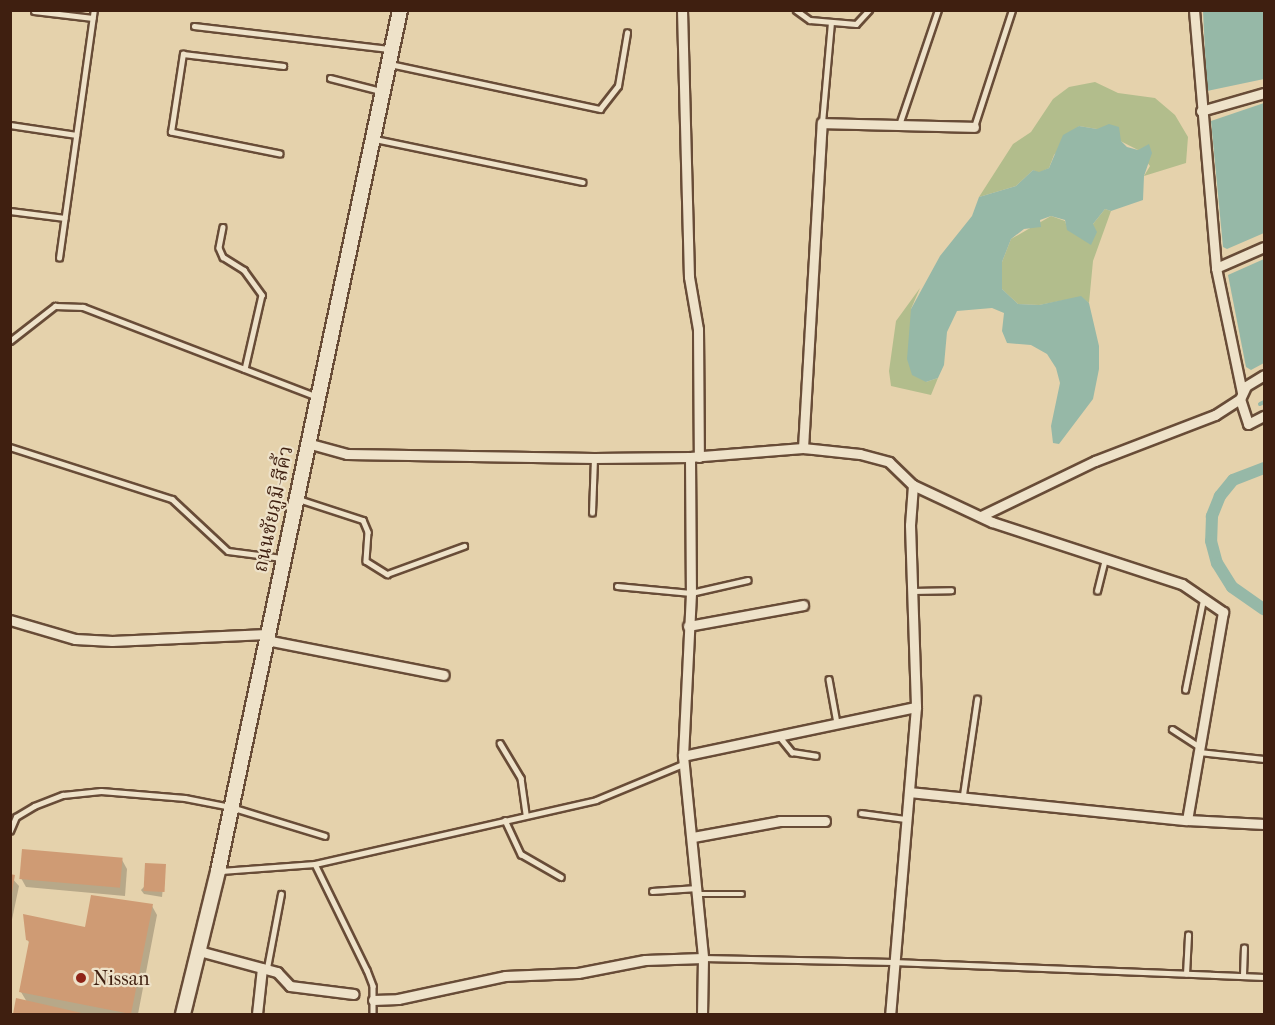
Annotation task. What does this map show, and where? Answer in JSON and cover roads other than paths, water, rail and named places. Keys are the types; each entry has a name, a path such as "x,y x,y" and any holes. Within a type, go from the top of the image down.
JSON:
{"main road":[{"name":"ถนนชัยภูมิ-สีคิ้ว","path":"183,1014 218,871 295,498 400,10"}],"street":[{"path":"682,10 689,277 698,329 691,593 683,760 693,837 703,958 702,1014"},
{"path":"1194,10 1216,268 1244,418 1248,424 1264,416"},
{"path":"1201,111 1264,93"},
{"path":"803,448 822,123 974,127"},
{"path":"1216,268 1264,248"},
{"path":"981,516 1095,461 1163,438 1241,399 1264,375"},
{"path":"307,443 347,454 594,458 695,457 803,448 860,454 889,462 913,485 981,516 1105,560 1182,584 1223,612 1186,820"},
{"path":"890,1014 916,707 912,591 913,485"},
{"path":"688,626 803,605"},
{"path":"10,620 75,639 112,641 267,637 444,675"},
{"path":"683,760 779,736 916,707"},
{"path":"909,792 963,795 1186,820 1264,824"},
{"path":"693,837 780,821 825,821"},
{"path":"199,951 277,972 290,986 354,994"},
{"path":"373,1000 399,999 505,976 578,973 645,960 703,958"},
{"path":"257,1014 265,968"}],"lane":[{"path":"34,10 93,18"},
{"path":"60,258 94,10"},
{"path":"796,10 810,20 856,24 869,10"},
{"path":"899,125 938,10"},
{"path":"974,127 1012,10"},
{"path":"822,123 831,22"},
{"path":"194,26 392,49"},
{"path":"390,64 600,109 618,86 627,33"},
{"path":"280,154 171,132 183,54 283,66"},
{"path":"330,78 383,92"},
{"path":"10,125 76,135"},
{"path":"373,138 583,182"},
{"path":"10,211 65,218"},
{"path":"223,227 219,248 223,257 244,270 262,295 244,369"},
{"path":"10,341 55,306 83,307 317,397"},
{"path":"11,448 172,500 228,551 283,558"},
{"path":"592,513 594,458"},
{"path":"295,498 363,520 368,532 366,561 387,574 464,546"},
{"path":"1097,591 1105,560"},
{"path":"617,586 691,593 748,580"},
{"path":"912,591 951,590"},
{"path":"1185,690 1204,597"},
{"path":"829,679 837,723"},
{"path":"963,795 977,699"},
{"path":"1172,729 1200,749 1264,759"},
{"path":"779,736 792,752 816,756"},
{"path":"500,743 521,778 526,815"},
{"path":"218,871 315,864 596,800 683,760"},
{"path":"10,831 16,817 34,806 63,795 101,791 185,798 231,807 325,836"},
{"path":"861,813 906,819"},
{"path":"505,820 521,854 561,877"},
{"path":"315,864 367,970 373,986 374,1014"},
{"path":"652,891 742,894"},
{"path":"265,968 281,894"},
{"path":"1186,974 1188,935"},
{"path":"1243,975 1244,948"},
{"path":"703,958 893,962 1264,977"}],"waterway":[{"path":"1260,404 1264,402"},
{"path":"1264,468 1233,480 1220,496 1212,516 1211,541 1217,563 1232,587 1264,609"}],"place":[{"name":"Nissan","path":"81,978"}]}
